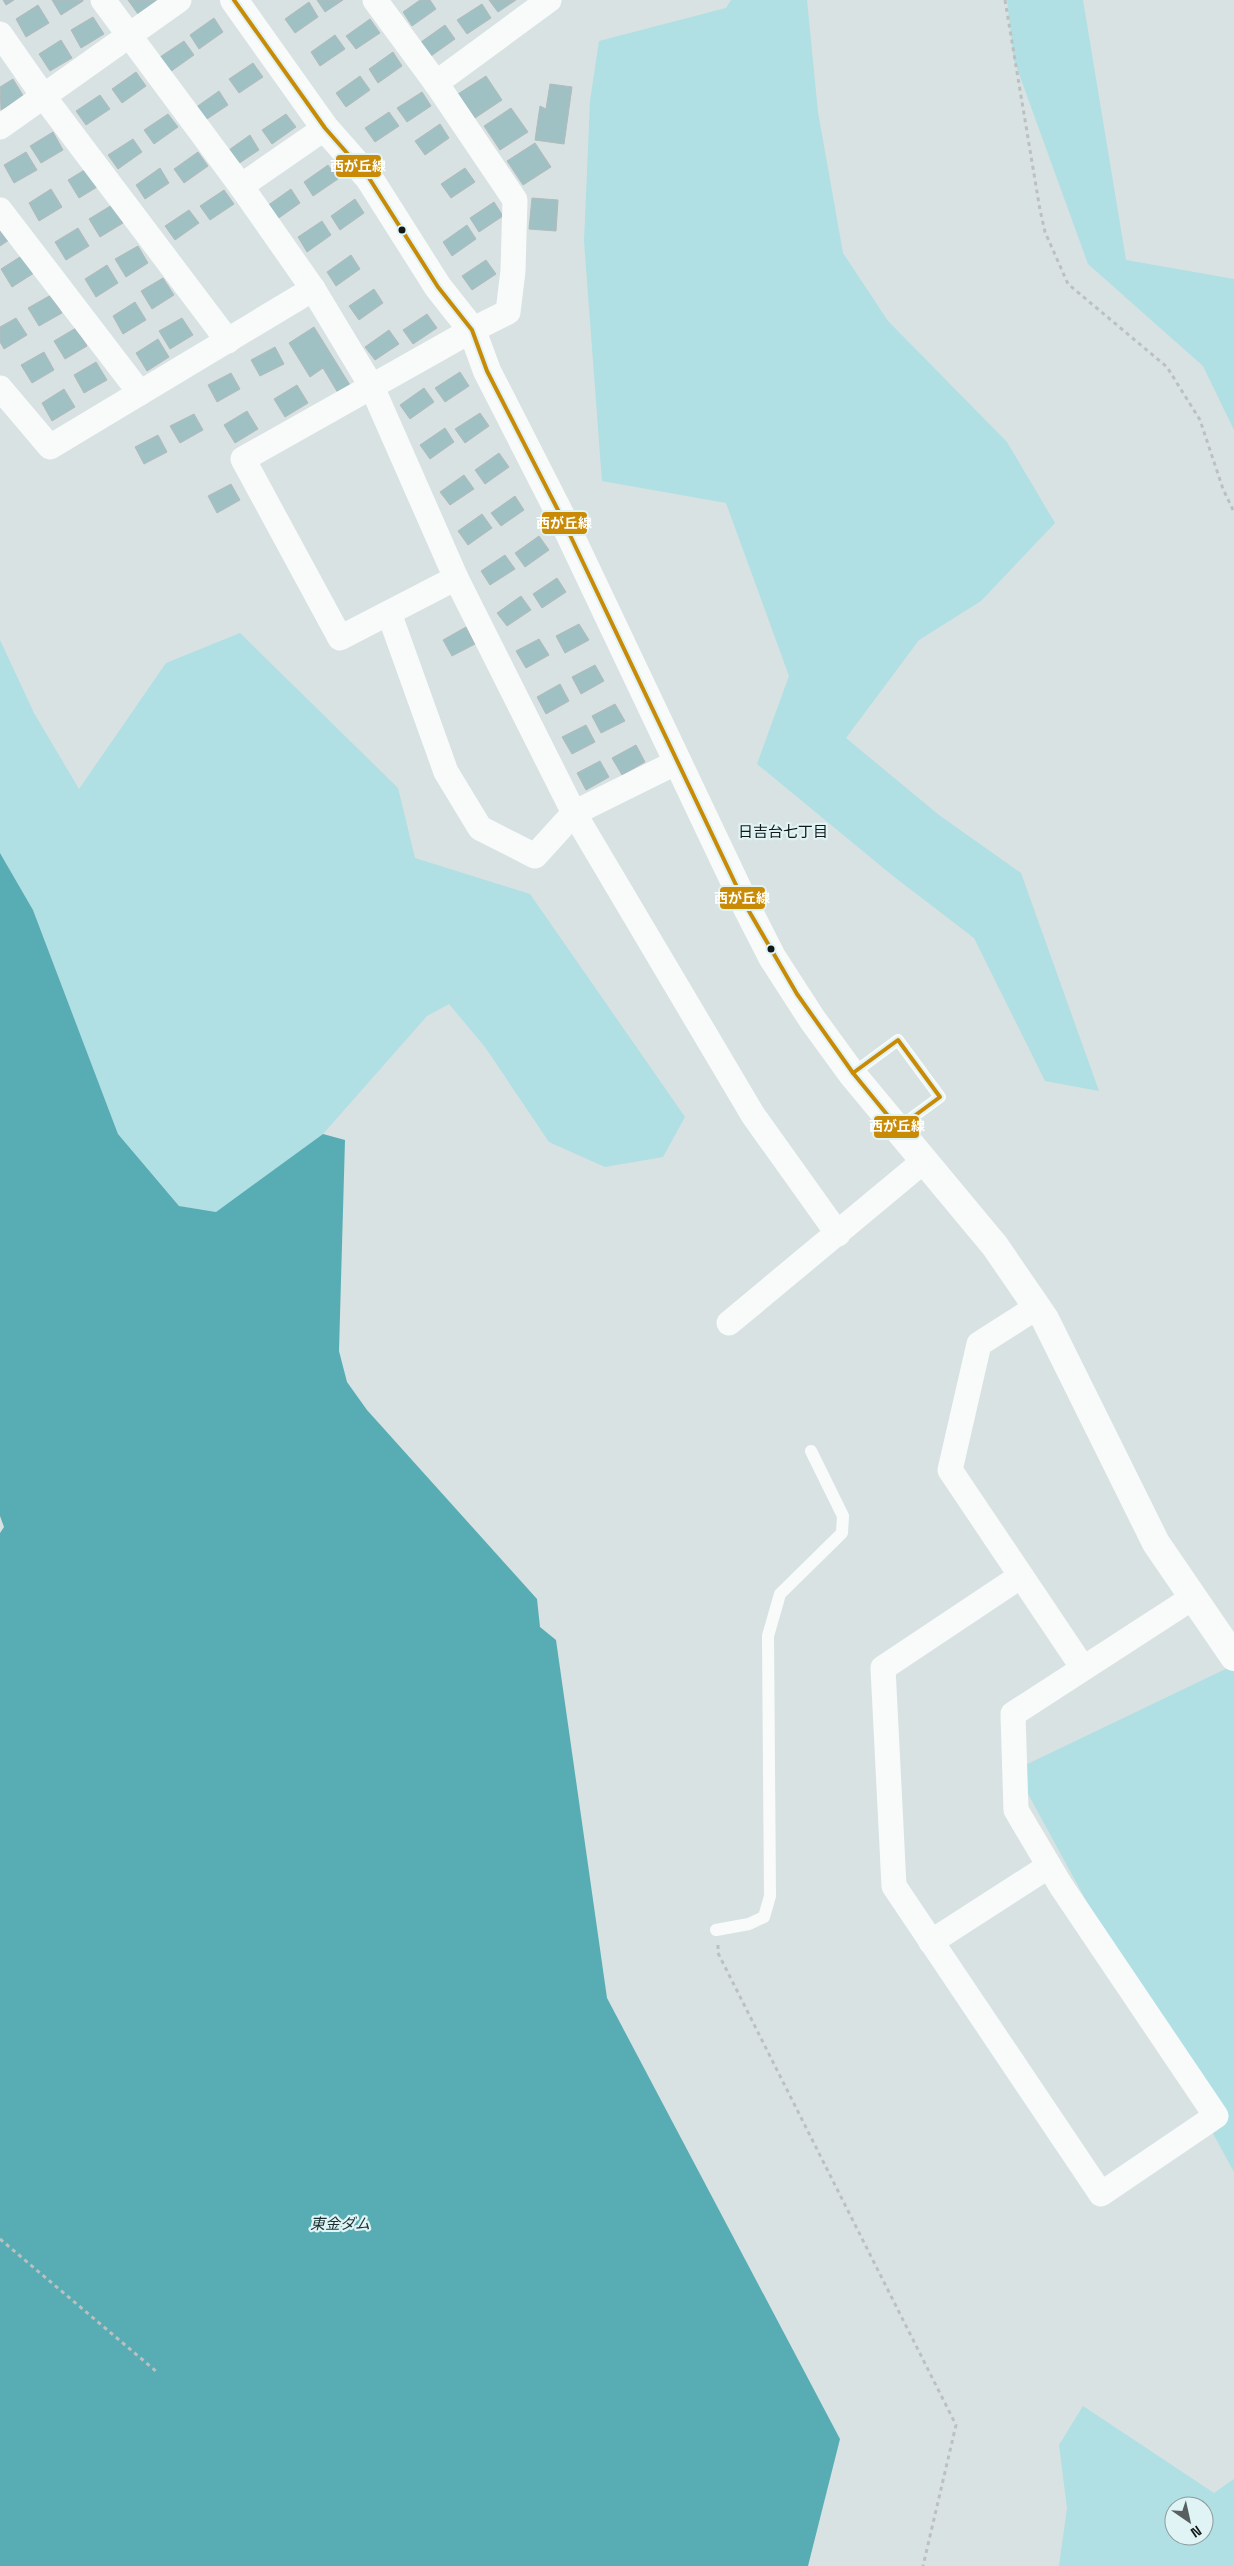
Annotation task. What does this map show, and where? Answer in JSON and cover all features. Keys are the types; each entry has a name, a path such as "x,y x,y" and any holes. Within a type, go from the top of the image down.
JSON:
{"street":[{"path":"103,0 241,186 313,289 372,387 456,578 574,813 753,1116 838,1234"},
{"path":"0,127 179,0"},
{"path":"234,0 325,128 369,178 438,287 472,330 486,371 560,514 677,762 772,957 852,1074 995,1246 1037,1307 1087,1400 1156,1542 1192,1598 1234,1657"},
{"path":"375,0 436,83 514,200 513,271 508,312 472,330 244,459 340,638 456,578"},
{"path":"436,83 549,0"},
{"path":"0,34 44,97 228,341"},
{"path":"241,186 325,128"},
{"path":"0,210 140,393"},
{"path":"0,388 50,447 313,289"},
{"path":"389,613 446,772 480,828 536,856 574,813 677,762"},
{"path":"730,1323 925,1160"},
{"path":"1037,1307 979,1344 950,1470 1083,1668"},
{"path":"1021,1576 883,1668 894,1886 1101,2194 1216,2116 1049,1866 1016,1810 1013,1714 1192,1598"},
{"path":"931,1942 1049,1866"}],"lane":[{"path":"852,1074 898,1040 940,1097 898,1128"},
{"path":"716,1930 749,1924 764,1917 770,1896 768,1636 780,1594 842,1533 844,1516 811,1451"}],"path":[{"path":"1005,0 1040,210 1045,232 1068,284 1167,367 1200,420 1223,489 1234,512"},
{"path":"716,1930 718,1953 956,2426 923,2566"},
{"path":"0,2239 157,2372"}],"shaded area":[{"path":"731,0 807,0 818,112 843,253 888,321 1007,442 1055,523 981,601 919,640 846,738 939,815 1021,873 1099,1091 1045,1081 974,938 893,876 757,764 789,676 726,503 602,481 584,241 590,101 599,41 726,8"},
{"path":"1007,0 1083,0 1126,260 1234,279 1234,430 1203,366 1088,264 1014,60"},
{"path":"240,633 398,788 415,858 530,894 685,1117 663,1157 605,1167 549,1142 485,1047 449,1004 427,1016 323,1134 216,1212 179,1206 118,1134 33,910 0,853 0,640 34,713 79,789 166,663"},
{"path":"1234,1665 1234,2172 1015,1770"},
{"path":"1083,2406 1214,2493 1234,2479 1234,2566 1059,2566 1067,2508 1059,2445"}],"water":[{"name":"東金ダム","path":"0,853 33,910 118,1134 179,1206 216,1212 323,1134 345,1140 339,1351 347,1382 367,1410 537,1599 540,1627 556,1640 607,1998 840,2439 808,2566 0,2566 0,1533 4,1527 0,1516"}],"building":[{"path":"3,0 14,0 6,5"},
{"path":"52,0 83,0 83,1 61,15"},
{"path":"128,0 159,0 138,14"},
{"path":"317,0 343,0 325,12"},
{"path":"420,0 430,0 436,9 412,26 403,12"},
{"path":"489,0 516,0 498,12"},
{"path":"309,2 318,17 295,33 285,19"},
{"path":"482,4 491,18 467,34 457,20"},
{"path":"38,5 49,23 26,37 16,19"},
{"path":"93,17 104,34 81,48 71,30"},
{"path":"214,18 223,32 199,49 190,35"},
{"path":"370,19 380,33 356,49 346,36"},
{"path":"445,25 455,39 431,56 421,42"},
{"path":"335,35 345,49 320,66 311,52"},
{"path":"61,40 72,58 50,71 39,54"},
{"path":"184,41 194,55 170,72 160,57"},
{"path":"393,52 402,66 378,83 369,69"},
{"path":"253,63 263,77 239,93 229,79"},
{"path":"136,72 146,86 122,103 112,89"},
{"path":"360,76 370,90 346,107 336,93"},
{"path":"486,76 502,100 475,118 458,94"},
{"path":"13,79 24,97 1,110 0,87"},
{"path":"550,84 572,87 564,144 535,140 540,106 546,109"},
{"path":"219,91 228,105 204,121 195,108"},
{"path":"422,92 431,106 407,122 397,108"},
{"path":"100,95 110,109 86,125 76,111"},
{"path":"511,108 528,132 500,150 484,126"},
{"path":"389,112 399,126 375,142 365,128"},
{"path":"168,114 178,127 154,144 144,130"},
{"path":"286,114 296,127 272,144 262,130"},
{"path":"440,124 449,138 425,155 415,141"},
{"path":"53,132 63,150 41,163 30,146"},
{"path":"250,135 259,150 235,166 226,152"},
{"path":"133,139 142,152 118,169 108,155"},
{"path":"535,143 551,167 523,185 507,161"},
{"path":"26,152 37,170 14,183 4,165"},
{"path":"198,152 208,166 184,183 174,169"},
{"path":"328,165 338,179 313,196 304,182"},
{"path":"91,166 102,184 79,198 68,180"},
{"path":"160,168 169,183 145,199 136,185"},
{"path":"465,168 475,182 451,198 441,184"},
{"path":"51,189 62,207 39,221 29,203"},
{"path":"291,189 300,203 276,220 267,206"},
{"path":"224,190 234,204 210,220 200,206"},
{"path":"532,198 558,200 556,231 529,229"},
{"path":"355,199 364,213 340,230 331,216"},
{"path":"494,202 503,216 479,232 470,218"},
{"path":"112,205 123,223 100,237 89,219"},
{"path":"189,210 199,223 175,240 165,226"},
{"path":"322,221 331,235 307,252 298,237"},
{"path":"0,225 9,240 0,246"},
{"path":"467,225 476,239 452,256 443,242"},
{"path":"78,228 89,246 66,260 55,242"},
{"path":"138,246 148,263 126,277 115,259"},
{"path":"23,255 34,273 12,287 1,269"},
{"path":"351,255 360,269 336,286 327,272"},
{"path":"486,260 496,274 472,290 462,276"},
{"path":"107,265 118,283 96,297 85,279"},
{"path":"163,278 174,295 152,309 141,291"},
{"path":"374,289 383,303 359,320 349,306"},
{"path":"51,295 62,313 39,326 28,308"},
{"path":"135,302 146,320 123,334 113,316"},
{"path":"427,314 437,328 413,344 403,330"},
{"path":"16,318 27,335 4,349 0,342 0,327"},
{"path":"182,318 193,335 170,349 159,331"},
{"path":"314,327 350,385 338,393 323,368 310,377 289,343"},
{"path":"76,328 87,346 65,359 54,341"},
{"path":"389,330 399,344 375,360 365,347"},
{"path":"158,339 169,357 147,371 136,353"},
{"path":"275,347 284,364 260,376 251,360"},
{"path":"44,352 54,370 32,383 21,365"},
{"path":"96,362 107,380 84,393 74,375"},
{"path":"460,372 469,386 445,402 435,388"},
{"path":"231,373 240,389 217,402 208,385"},
{"path":"297,385 308,403 285,417 274,399"},
{"path":"424,388 434,402 410,419 400,405"},
{"path":"64,389 75,407 52,421 42,403"},
{"path":"247,411 258,429 235,443 224,425"},
{"path":"480,413 489,426 465,443 455,429"},
{"path":"194,414 203,430 180,443 170,426"},
{"path":"445,428 454,442 430,459 420,445"},
{"path":"158,435 167,452 144,464 135,447"},
{"path":"499,453 509,467 485,484 475,470"},
{"path":"464,475 474,489 450,505 440,492"},
{"path":"231,484 240,500 217,513 208,496"},
{"path":"515,496 524,510 501,526 491,513"},
{"path":"482,514 492,528 468,545 458,531"},
{"path":"539,536 549,550 525,567 515,553"},
{"path":"505,555 515,569 490,585 481,571"},
{"path":"557,578 566,592 542,608 533,594"},
{"path":"521,596 531,610 507,626 497,613"},
{"path":"579,624 589,640 565,653 556,636"},
{"path":"466,627 475,644 452,656 443,640"},
{"path":"539,639 549,655 526,668 516,651"},
{"path":"595,665 604,681 581,694 572,677"},
{"path":"560,684 569,701 546,714 537,697"},
{"path":"615,704 625,721 601,733 592,716"},
{"path":"586,725 595,742 572,754 562,737"},
{"path":"636,745 645,762 622,775 612,758"},
{"path":"600,761 609,777 586,790 577,773"}],"transit line":[{"name":"西が丘線","path":"234,0 325,128 369,178 438,287 472,330 487,371 560,514 746,906 797,994 853,1073"},
{"name":"西が丘線","path":"898,1040 940,1097 898,1128 853,1073 898,1040"}],"district":[{"name":"日吉台七丁目","path":"783,832"}]}
